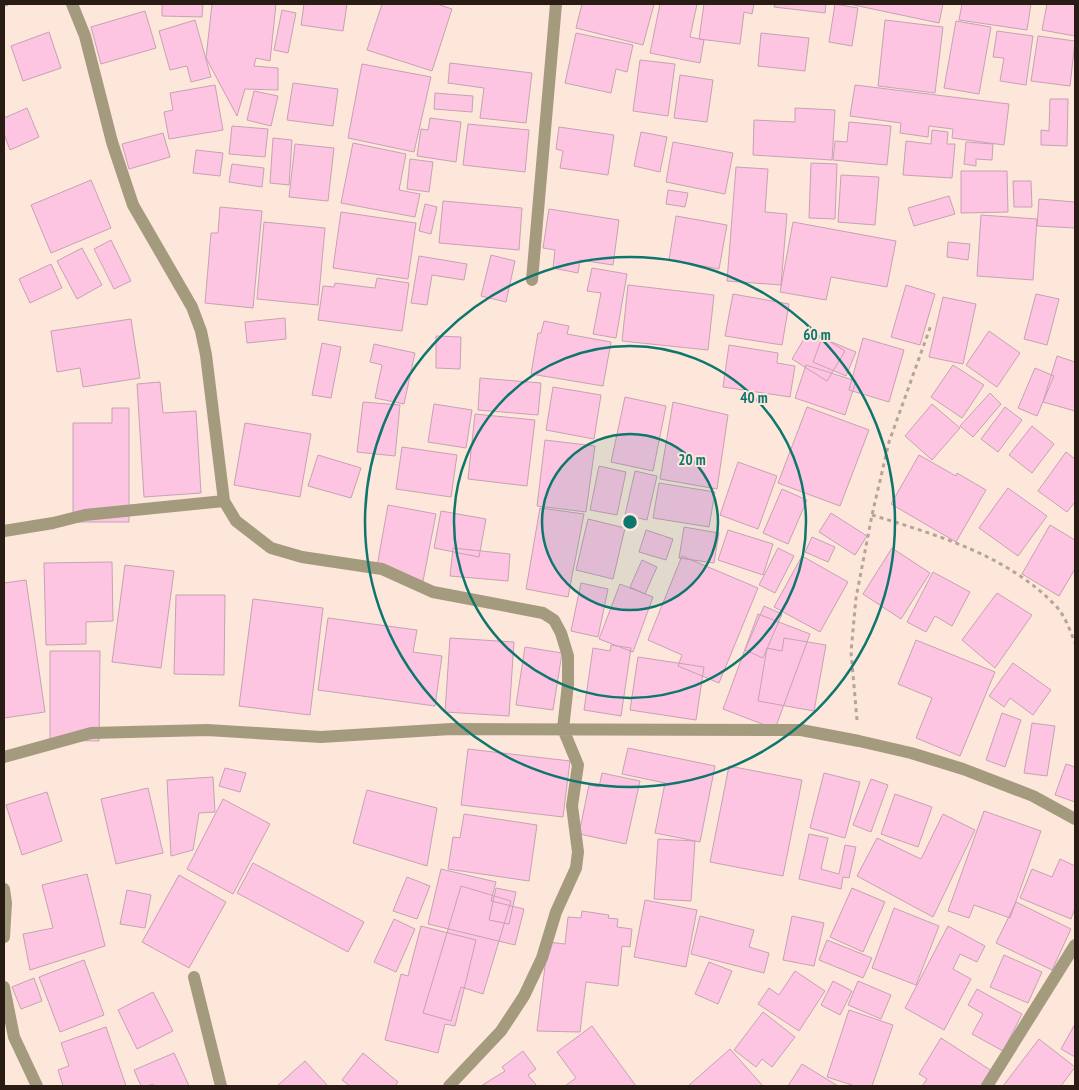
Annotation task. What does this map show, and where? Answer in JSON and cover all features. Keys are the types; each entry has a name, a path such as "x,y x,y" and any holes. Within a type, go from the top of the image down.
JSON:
{"street":[{"path":"72,4 86,36 112,142 133,205 192,307 201,331 206,355 224,501 236,521 271,548 302,557 382,569 433,592 543,614 554,620 561,633 568,656 568,684 563,730 578,764 572,806 578,852 576,868 556,912 542,958 524,996 501,1031 449,1086"},
{"path":"532,280 556,4"},
{"path":"4,531 53,523 85,515 224,501"},
{"path":"4,757 91,733 152,733 207,730 321,737 451,729 801,730 911,753 1033,796 1075,819"},
{"path":"4,889 6,903 4,937"},
{"path":"987,1086 1075,944"},
{"path":"194,977 222,1086"},
{"path":"4,987 14,1037 37,1086"}],"path":[{"path":"4,6 11,4"},
{"path":"860,741 851,652 856,598 872,515 889,442 931,325"},
{"path":"872,515 925,531 975,551 1007,568 1034,586 1056,607 1066,622 1075,643"}],"building":[{"path":"162,4 203,4 202,17 162,16"},
{"path":"212,4 276,4 270,61 256,58 254,66 278,68 278,90 245,89 237,116 206,58"},
{"path":"304,4 347,4 343,31 301,25"},
{"path":"382,4 437,4 452,9 432,71 367,50"},
{"path":"582,4 654,4 643,45 576,28"},
{"path":"660,4 697,4 690,37 704,40 700,63 650,53"},
{"path":"704,4 754,4 752,14 744,12 740,44 699,39"},
{"path":"775,4 826,4 825,13 774,7"},
{"path":"835,4 858,8 852,46 829,42"},
{"path":"849,4 943,4 939,23"},
{"path":"962,4 1031,4 1027,30 959,20"},
{"path":"1047,4 1075,4 1075,36 1042,30"},
{"path":"282,10 296,13 288,53 274,50"},
{"path":"145,11 156,48 101,64 91,27"},
{"path":"195,20 211,77 191,82 187,66 170,70 159,31"},
{"path":"885,20 943,27 935,93 878,86"},
{"path":"956,21 991,27 979,94 944,88"},
{"path":"997,31 1033,36 1026,85 1000,81 1004,58 993,57"},
{"path":"49,32 61,68 23,81 11,46"},
{"path":"576,33 633,45 627,72 616,69 611,93 565,83"},
{"path":"761,33 809,38 805,71 758,66"},
{"path":"1038,36 1075,41 1070,86 1031,81"},
{"path":"640,60 675,64 668,116 633,111"},
{"path":"450,63 532,73 526,123 480,118 484,88 448,83"},
{"path":"362,64 431,77 414,152 348,138"},
{"path":"680,75 713,80 707,122 674,118"},
{"path":"293,83 338,89 333,126 287,120"},
{"path":"215,85 223,130 169,139 164,112 173,110 170,93"},
{"path":"855,85 1009,104 1004,145 952,138 953,129 929,126 928,137 900,133 901,123 850,116"},
{"path":"254,91 278,96 271,126 247,120"},
{"path":"435,93 473,96 472,112 434,109"},
{"path":"1050,99 1068,99 1067,146 1041,145 1041,130 1049,131"},
{"path":"27,108 39,137 10,150 4,134 4,118"},
{"path":"795,108 835,110 832,160 753,155 754,120 795,122"},
{"path":"430,118 461,122 456,162 417,156 421,129 428,130"},
{"path":"849,122 891,126 887,165 833,160 835,141 847,142"},
{"path":"468,124 529,130 525,172 463,165"},
{"path":"232,126 268,129 265,157 229,154"},
{"path":"559,127 614,135 608,175 560,168 563,151 556,149"},
{"path":"932,130 948,132 947,144 955,144 952,178 903,175 906,141 931,144"},
{"path":"641,132 667,137 660,172 634,166"},
{"path":"163,133 170,157 129,169 122,144"},
{"path":"273,138 292,140 289,185 270,183"},
{"path":"673,142 733,153 725,194 666,182"},
{"path":"966,142 993,144 992,160 976,159 976,166 964,164"},
{"path":"353,143 406,154 399,190 420,194 415,217 341,203"},
{"path":"295,144 334,148 328,201 289,197"},
{"path":"196,150 223,153 220,176 193,173"},
{"path":"410,159 433,162 429,192 407,189"},
{"path":"811,163 837,164 835,219 809,218"},
{"path":"232,164 264,168 262,187 229,182"},
{"path":"736,167 768,169 765,212 787,214 781,285 727,281"},
{"path":"961,171 1007,171 1008,212 961,213"},
{"path":"841,175 879,177 875,225 838,222"},
{"path":"91,180 111,228 51,253 31,205"},
{"path":"1013,181 1031,181 1032,207 1014,207"},
{"path":"668,190 688,193 685,207 666,204"},
{"path":"949,196 955,214 914,226 908,208"},
{"path":"1039,199 1075,202 1075,228 1037,226"},
{"path":"443,201 522,208 519,250 439,243"},
{"path":"425,204 437,207 431,234 419,231"},
{"path":"220,207 262,211 253,308 205,303 211,233 218,233"},
{"path":"549,209 619,220 613,265 580,260 578,273 553,268 555,250 543,248"},
{"path":"341,212 416,223 408,279 333,268"},
{"path":"981,215 1037,219 1033,280 977,276"},
{"path":"676,216 727,225 719,269 669,260"},
{"path":"264,222 325,228 318,305 257,299"},
{"path":"793,222 896,241 887,287 831,277 826,300 780,292"},
{"path":"111,240 131,281 114,289 94,249"},
{"path":"948,242 970,244 968,260 947,257"},
{"path":"82,248 102,285 77,299 57,261"},
{"path":"491,255 515,261 506,302 481,296"},
{"path":"419,256 467,264 464,280 432,275 427,305 411,303"},
{"path":"51,264 62,288 30,303 19,279"},
{"path":"592,268 627,274 616,338 593,334 601,293 587,291"},
{"path":"377,278 409,283 402,331 318,320 323,286 334,287 335,283 375,288"},
{"path":"628,285 714,295 708,350 622,341"},
{"path":"906,285 935,294 920,345 891,337"},
{"path":"733,294 789,304 782,345 725,336"},
{"path":"1036,294 1059,299 1047,345 1024,339"},
{"path":"943,297 976,304 963,364 929,357"},
{"path":"285,318 286,339 247,343 245,322"},
{"path":"131,319 140,378 83,387 80,368 57,372 51,331"},
{"path":"544,321 569,326 567,334 611,342 603,386 531,374 538,333 541,333"},
{"path":"810,329 845,351 827,381 792,359"},
{"path":"989,331 1020,353 997,387 966,365"},
{"path":"436,336 461,337 460,369 436,368"},
{"path":"822,338 856,352 846,376 813,362"},
{"path":"863,338 904,350 889,402 849,390"},
{"path":"322,343 341,347 331,398 312,395"},
{"path":"374,344 415,353 404,404 375,398 382,365 370,362"},
{"path":"729,345 778,353 777,363 795,366 790,397 723,387"},
{"path":"1057,356 1075,362 1075,411 1043,402"},
{"path":"806,365 856,381 845,415 795,398"},
{"path":"953,365 984,385 962,418 931,397"},
{"path":"1035,368 1054,376 1037,416 1018,408"},
{"path":"480,378 541,383 538,415 478,410"},
{"path":"160,382 163,413 196,411 201,493 144,497 137,384"},
{"path":"553,387 601,395 594,439 546,430"},
{"path":"990,393 1001,404 973,437 960,426"},
{"path":"625,397 666,406 653,471 611,462"},
{"path":"363,402 400,405 395,456 357,452"},
{"path":"673,402 728,415 717,489 660,479"},
{"path":"434,404 472,410 466,448 428,442"},
{"path":"932,404 960,428 932,460 905,436"},
{"path":"807,407 869,430 840,506 778,483"},
{"path":"1005,407 1022,420 998,452 981,439"},
{"path":"112,408 129,408 129,522 73,522 73,423 112,423"},
{"path":"475,414 535,420 527,486 468,479"},
{"path":"245,423 311,434 300,497 234,485"},
{"path":"1032,426 1054,444 1032,473 1009,455"},
{"path":"545,440 595,446 586,512 537,506"},
{"path":"402,447 457,455 451,497 396,489"},
{"path":"1066,452 1075,459 1075,502 1067,512 1038,491"},
{"path":"318,455 361,468 351,498 308,486"},
{"path":"919,455 956,476 957,473 986,490 956,542 891,504"},
{"path":"738,462 777,476 758,529 720,515"},
{"path":"599,466 626,472 617,515 590,510"},
{"path":"635,471 657,476 647,520 625,515"},
{"path":"659,483 715,492 709,527 653,518"},
{"path":"1008,488 1047,516 1018,556 979,528"},
{"path":"782,489 807,500 788,544 763,533"},
{"path":"388,505 436,514 423,581 376,572"},
{"path":"540,508 584,514 568,597 526,589"},
{"path":"441,511 486,519 479,557 434,548"},
{"path":"831,513 867,536 855,555 819,532"},
{"path":"588,519 625,528 613,579 576,570"},
{"path":"1050,525 1075,540 1075,569 1059,596 1022,574"},
{"path":"684,527 719,533 714,563 679,558"},
{"path":"646,530 673,539 666,560 639,552"},
{"path":"728,530 773,544 763,575 718,560"},
{"path":"812,537 835,547 828,562 805,552"},
{"path":"453,548 510,554 508,581 450,576"},
{"path":"778,548 794,556 775,593 759,585"},
{"path":"892,548 930,573 901,619 863,594"},
{"path":"682,556 758,588 719,683 678,666 682,655 648,640"},
{"path":"802,556 848,582 820,632 774,607"},
{"path":"642,560 657,567 645,594 630,587"},
{"path":"112,562 113,621 86,622 86,644 46,645 44,563"},
{"path":"125,565 174,571 161,668 112,662"},
{"path":"933,572 970,592 952,626 935,616 926,632 907,622"},
{"path":"26,580 45,712 4,718 4,583"},
{"path":"581,583 608,589 598,637 571,631"},
{"path":"620,584 653,597 633,652 599,639"},
{"path":"997,593 1032,615 995,668 962,640"},
{"path":"176,595 225,595 224,675 174,674"},
{"path":"253,599 323,608 310,715 239,706"},
{"path":"764,606 782,614 763,658 745,650"},
{"path":"758,614 810,634 775,729 723,709"},
{"path":"328,618 417,630 413,652 442,656 435,706 318,690"},
{"path":"450,638 514,642 509,716 445,712"},
{"path":"784,638 826,645 814,711 758,701 767,648 782,651"},
{"path":"916,640 995,672 960,756 916,738 932,698 898,684"},
{"path":"611,645 631,648 621,716 584,710 593,648 610,651"},
{"path":"525,647 562,653 553,710 516,705"},
{"path":"50,651 100,651 99,741 50,740"},
{"path":"638,657 704,667 696,720 630,710"},
{"path":"1013,663 1051,690 1033,715 1010,698 1004,707 989,696"},
{"path":"1002,713 1021,720 1005,767 986,760"},
{"path":"1032,723 1055,726 1047,776 1024,773"},
{"path":"628,748 715,766 700,842 655,833 665,783 622,774"},
{"path":"468,749 570,761 563,817 461,805"},
{"path":"1066,764 1075,767 1075,802 1055,795"},
{"path":"729,766 802,780 783,876 710,862"},
{"path":"225,768 246,773 240,792 219,786"},
{"path":"602,773 640,781 626,844 579,834 589,785 599,787"},
{"path":"824,773 860,782 845,838 810,828"},
{"path":"213,777 215,812 199,813 193,850 171,856 167,780"},
{"path":"871,779 888,785 871,832 853,825"},
{"path":"148,788 163,853 116,864 101,799"},
{"path":"367,790 437,808 427,866 353,843"},
{"path":"47,792 62,841 22,855 6,805"},
{"path":"895,794 932,807 918,847 881,834"},
{"path":"223,799 270,824 233,894 187,869"},
{"path":"984,811 1041,831 1010,918 974,905 969,918 948,911"},
{"path":"464,814 537,825 529,881 448,869 453,837 460,838"},
{"path":"943,814 975,830 933,917 857,876 877,838 921,859"},
{"path":"809,834 828,838 821,869 839,874 845,845 856,847 849,878 843,877 841,889 799,879"},
{"path":"658,839 695,841 691,901 654,899"},
{"path":"1060,859 1075,866 1075,908 1071,919 1020,898 1032,869 1052,877"},
{"path":"253,863 364,922 348,952 237,893"},
{"path":"441,869 496,882 491,901 524,909 515,945 428,924"},
{"path":"87,874 105,946 30,970 23,934 53,928 42,885"},
{"path":"179,875 226,902 189,968 142,942"},
{"path":"407,877 430,886 417,919 393,911"},
{"path":"461,886 511,901 483,994 461,987 451,1021 423,1013"},
{"path":"496,888 516,892 509,924 489,920"},
{"path":"852,888 885,902 863,952 830,937"},
{"path":"127,890 151,895 145,928 120,924"},
{"path":"645,900 697,910 686,967 634,957"},
{"path":"1016,902 1071,929 1052,970 996,943"},
{"path":"894,908 939,926 916,985 872,968"},
{"path":"582,911 609,915 608,918 618,919 617,927 632,929 630,947 622,946 618,986 586,982 580,1032 537,1031 548,942 565,944 568,917 581,918"},
{"path":"700,916 754,930 749,947 769,953 764,973 691,954"},
{"path":"792,916 824,923 814,966 783,960"},
{"path":"394,919 415,929 396,972 374,962"},
{"path":"421,926 476,940 455,1026 445,1024 438,1053 385,1040 401,974 408,976"},
{"path":"948,926 985,946 977,962 960,954 953,969 971,979 944,1030 905,1008"},
{"path":"827,940 872,958 863,978 819,960"},
{"path":"1004,955 1042,972 1028,1003 990,987"},
{"path":"84,960 104,1015 60,1032 39,977"},
{"path":"709,962 732,971 718,1004 695,994"},
{"path":"795,971 825,991 799,1031 758,1004 769,988 779,995"},
{"path":"34,978 42,1001 21,1009 12,987"},
{"path":"833,981 852,991 840,1015 821,1005"},
{"path":"858,981 891,995 881,1019 848,1005"},
{"path":"977,989 1022,1014 1003,1051 972,1034 983,1014 968,1005"},
{"path":"153,992 173,1031 137,1049 118,1010"},
{"path":"849,1010 893,1025 872,1086 855,1086 827,1077"},
{"path":"763,1012 795,1037 772,1067 762,1059 756,1067 734,1050"},
{"path":"1075,1024 1075,1057 1061,1049"},
{"path":"592,1026 636,1086 565,1086 576,1078 557,1052"},
{"path":"106,1027 126,1086 63,1086 58,1070 69,1066 61,1043"},
{"path":"941,1038 992,1071 982,1086 922,1086 927,1079 919,1074"},
{"path":"1039,1039 1075,1067 1061,1086 1003,1086"},
{"path":"730,1049 763,1086 688,1086"},
{"path":"523,1051 536,1069 528,1075 537,1086 481,1086 505,1071 502,1067"},
{"path":"174,1053 189,1086 154,1086 153,1084 141,1086 134,1070"},
{"path":"363,1053 398,1082 395,1086 350,1086 342,1080"},
{"path":"305,1061 328,1086 277,1086"},
{"path":"802,1064 838,1086 788,1086"}]}
